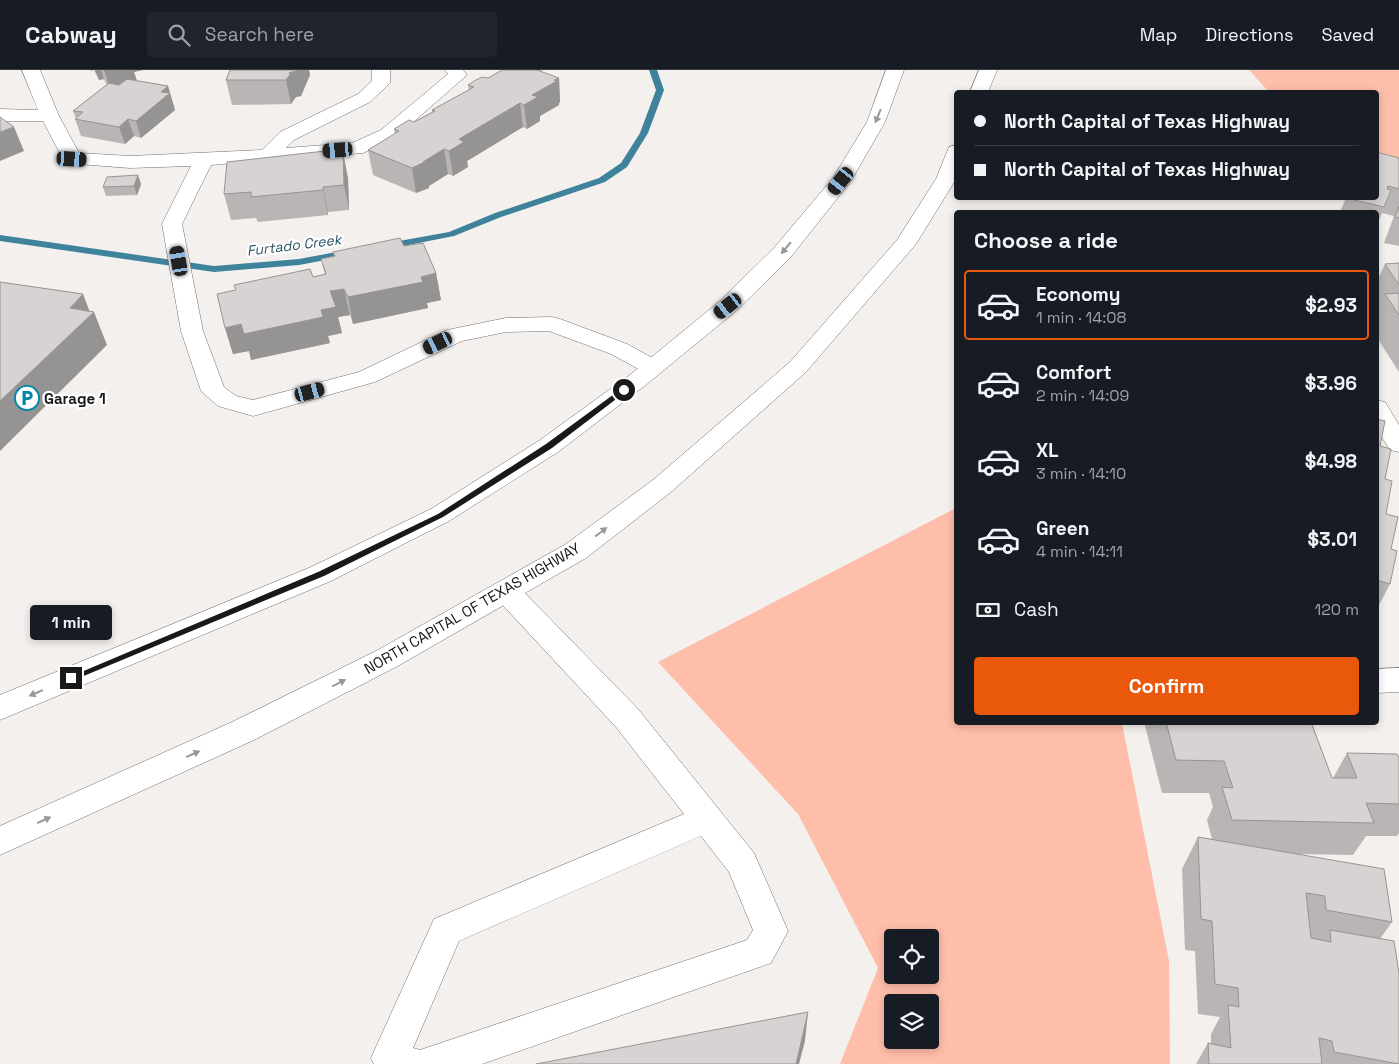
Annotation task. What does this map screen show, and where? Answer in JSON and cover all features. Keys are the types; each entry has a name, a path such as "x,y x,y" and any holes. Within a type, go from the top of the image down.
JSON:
{"main road":[{"path":"31,70 50,116 72,159 130,162 204,160 356,149 388,134 458,75 454,70"},
{"path":"268,155 286,136 364,98 381,83 381,70"},
{"path":"0,708 321,574 440,516 549,446 639,379 728,306 782,253 841,181 876,122 895,70"},
{"path":"980,90 988,70"},
{"path":"0,115 50,116"},
{"name":"NORTH CAPITAL OF TEXAS HIGHWAY","path":"0,840 243,731 386,659 507,592 576,550 662,486 798,367 905,244 946,179 954,157"},
{"path":"204,160 172,224 192,331 213,391 227,401 254,408 367,377 456,335 506,325 552,324 619,349 652,367"},
{"path":"1379,413 1399,444"},
{"path":"430,1064 759,952 771,931 742,863 627,718 507,592"},
{"path":"1379,681 1399,680"},
{"path":"392,1062 446,930 707,819"}],"shaded area":[{"path":"1249,70 1399,70 1399,179 1379,175 1379,90 1267,90"},
{"path":"954,509 954,725 1122,725 1169,961 1170,1064 840,1064 878,968 798,814 658,662"}],"building":[{"path":"230,70 297,70 289,73 291,73 286,80 226,80"},
{"path":"502,70 537,70 559,78 532,95 538,97 524,105 520,103 459,139 464,142 449,151 444,149 412,168 368,150 399,131 394,129 409,120 414,122 474,87 468,85 474,81 482,77 488,78"},
{"path":"127,79 168,86 161,92 170,93 136,121 128,119 119,127 75,119 83,112 73,111 109,83 119,85"},
{"path":"0,117 14,127 0,132"},
{"path":"325,151 325,154 343,152 344,185 323,187 323,190 251,197 251,192 224,194 227,162"},
{"path":"1379,153 1399,158 1399,189 1388,186 1387,189 1391,190 1384,207 1354,200 1379,200"},
{"path":"138,175 134,186 103,187 107,177"},
{"path":"1399,206 1399,218 1395,217"},
{"path":"400,238 404,246 423,243 436,273 421,277 423,282 348,297 344,289 330,291 336,307 321,310 323,317 244,334 241,324 225,328 217,294 236,290 234,285 310,269 313,277 326,274 321,259 335,256 333,252"},
{"path":"1399,263 1399,285 1385,264"},
{"path":"0,282 83,294 70,308 94,312 0,401"},
{"path":"1399,293 1399,315 1385,294"},
{"path":"1379,420 1385,421 1380,446 1391,449 1385,479 1392,481 1386,514 1398,517 1391,549 1397,551 1390,584 1379,581"},
{"path":"1167,725 1312,725 1332,778 1357,778 1347,753 1397,754 1399,758 1399,804 1366,803 1374,823 1232,820 1222,787 1233,788 1224,761 1176,760"},
{"path":"1198,837 1384,869 1392,922 1326,910 1325,896 1306,893 1311,938 1331,942 1330,930 1394,941 1399,973 1399,1064 1334,1052 1332,1041 1319,1038 1322,1064 1209,1064 1208,1043 1231,1048 1228,1005 1239,1007 1238,988 1215,984 1212,921 1201,919"},
{"path":"808,1012 796,1064 536,1064"}],"waterway":[{"name":"Furtado Creek","path":"388,246 451,234 498,215 602,180 624,165 644,133 660,90 653,70"},
{"name":"Furtado Creek","path":"0,238 214,269 299,262 347,253"}],"place":[{"name":"Garage 1","path":"27,398"}],"route":[{"path":"71,678 321,574 440,516 549,446 624,390"}]}
